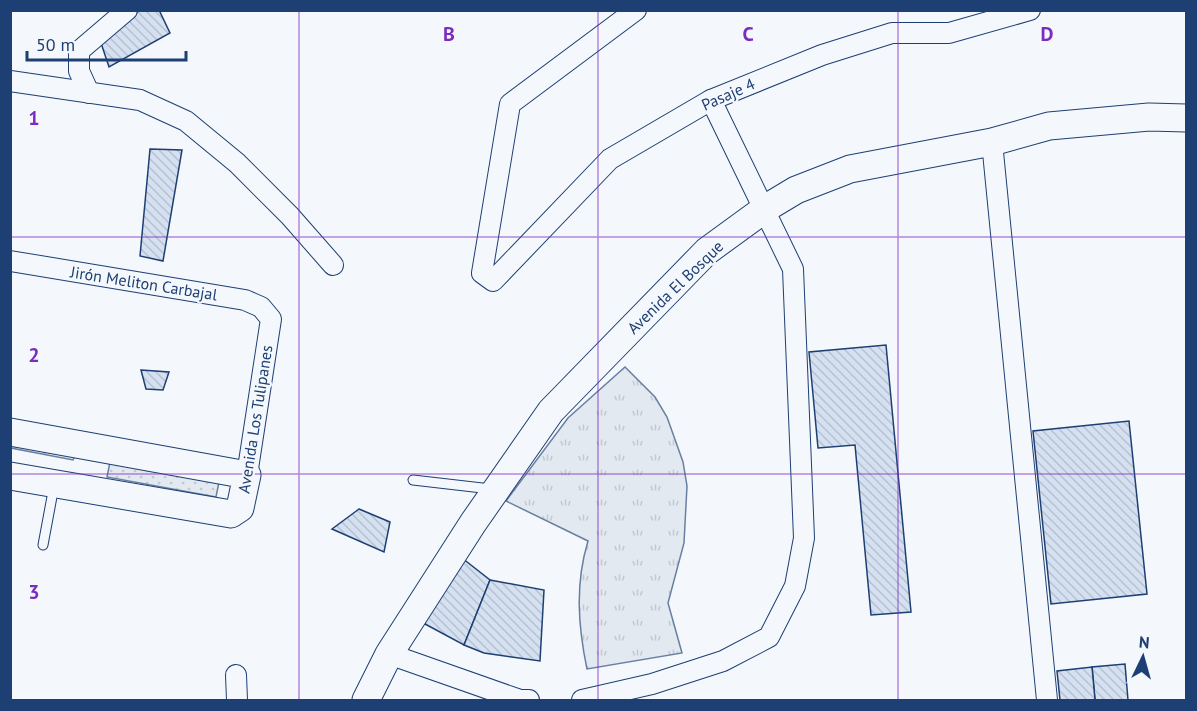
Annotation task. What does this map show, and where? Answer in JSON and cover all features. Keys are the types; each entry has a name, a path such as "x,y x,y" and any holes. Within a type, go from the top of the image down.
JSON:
{"street":[{"path":"89,93 79,71 79,51 127,10"},
{"name":"Pasaje 4","path":"636,10 510,104 482,273 493,281 610,159 711,100 822,56 892,33 949,33 1030,10"},
{"path":"10,81 140,100 186,121 237,163 290,216 333,265"},
{"path":"582,700 652,684 723,661 769,637 795,586 804,538 793,269 766,208 711,100"},
{"name":"Avenida El Bosque","path":"366,700 389,654 496,490 551,411 707,251 766,208 796,190 850,169 992,142 1049,126 1149,117 1186,118"},
{"path":"992,142 1047,700"},
{"name":"Jirón Meliton Carbajal","path":"10,261 245,300 261,307 271,319"},
{"name":"Avenida Los Tulipanes","path":"88,490 231,514 240,508 271,319"},
{"path":"10,432 247,475"},
{"path":"10,477 88,490 95,447"},
{"path":"389,654 520,700 529,700"},
{"path":"236,675 237,700"}],"lane":[{"path":"413,480 496,490"},
{"path":"43,545 55,484"}],"green space":[{"path":"625,367 655,397 667,417 683,462 687,486 684,543 668,603 682,653 587,669 579,605 581,573 588,541 506,501 568,418"},
{"path":"10,438 78,450 73,460 11,448"},
{"path":"110,462 219,482 216,497 107,477"}],"building":[{"path":"140,10 159,10 170,33 109,67 99,37"},
{"path":"150,149 182,150 163,261 140,256"},
{"path":"886,345 911,612 871,615 855,445 818,448 809,352"},
{"path":"141,370 169,372 163,390 146,389"},
{"path":"1129,421 1147,594 1051,604 1033,431"},
{"path":"359,509 390,522 384,552 332,529"},
{"path":"462,558 490,580 464,645 425,624 425,616"},
{"path":"490,580 544,590 540,661 484,653 464,645"},
{"path":"1125,664 1128,700 1095,700 1092,667"},
{"path":"1092,667 1095,700 1060,700 1057,671"}]}
